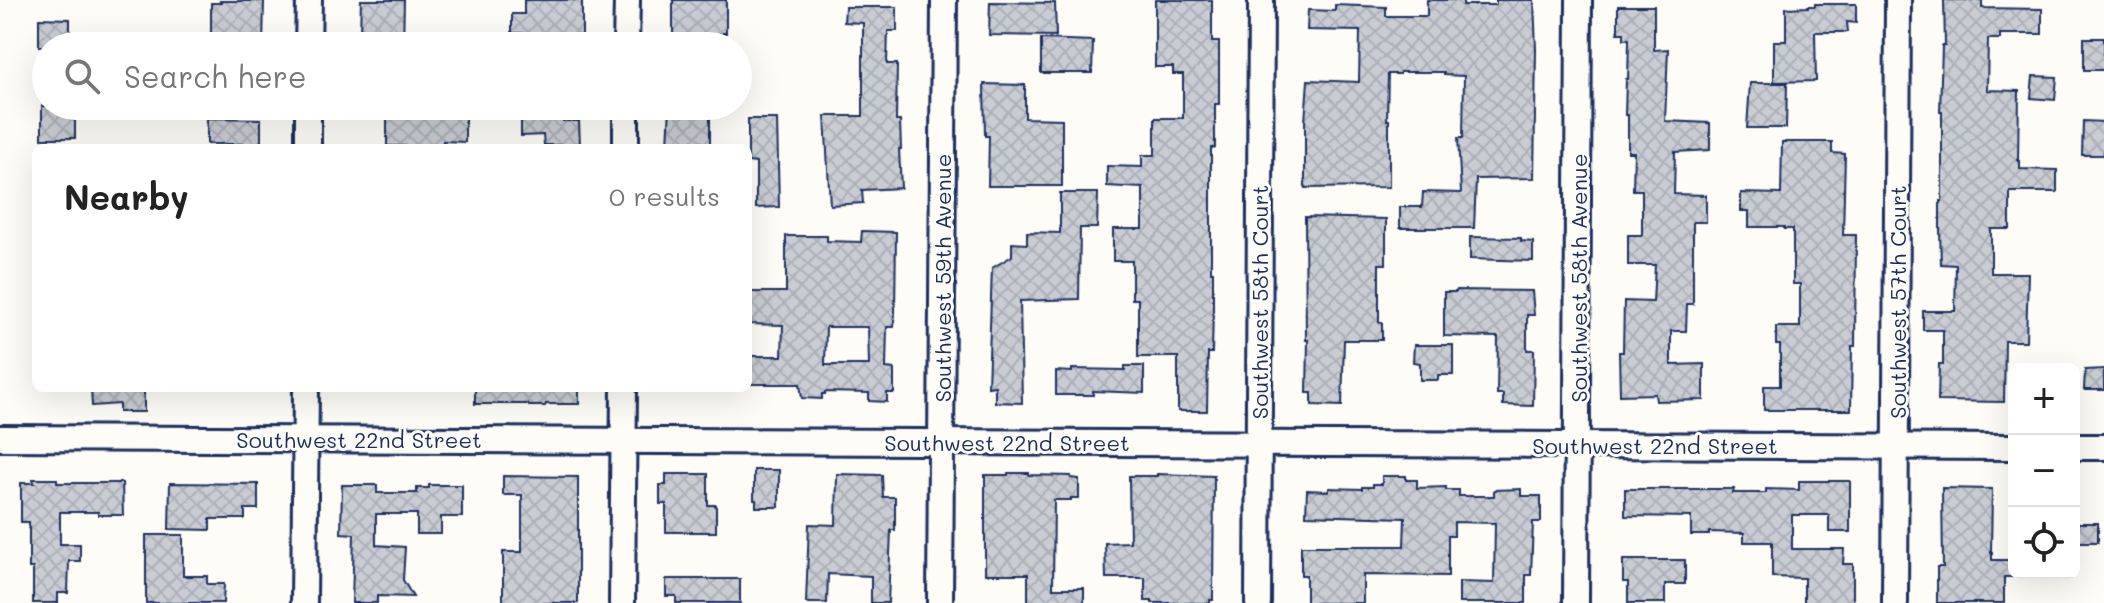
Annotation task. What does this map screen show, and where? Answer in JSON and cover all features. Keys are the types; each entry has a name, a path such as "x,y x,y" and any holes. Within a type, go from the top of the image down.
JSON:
{"street":[{"path":"308,32 309,0"},
{"path":"626,32 627,0"},
{"name":"Southwest 59th Avenue","path":"940,603 944,0"},
{"name":"Southwest 58th Court","path":"1258,603 1261,0"},
{"name":"Southwest 58th Avenue","path":"1576,603 1579,0"},
{"name":"Southwest 57th Court","path":"1895,603 1898,0"},
{"path":"308,120 308,144"},
{"path":"626,120 626,144"},
{"path":"304,603 306,392"},
{"path":"622,603 624,392"},
{"name":"Southwest 22nd Street","path":"0,438 2008,447"},
{"path":"2080,447 2104,447"}],"building":[{"path":"361,0 404,0 403,32 360,32"},
{"path":"524,0 582,0 582,32 512,32 512,14 524,14"},
{"path":"673,0 726,0 726,32 673,32"},
{"path":"1155,0 1212,0 1212,42 1219,42 1219,104 1215,104 1215,148 1211,148 1213,309 1212,353 1208,353 1207,411 1178,411 1178,357 1138,357 1138,299 1132,299 1132,261 1113,261 1113,229 1143,229 1143,188 1107,186 1107,166 1142,167 1142,155 1155,155 1155,118 1183,118 1183,74 1173,74 1173,67 1155,67"},
{"path":"1427,0 1463,0 1463,5 1496,5 1496,0 1534,0 1534,178 1476,179 1474,228 1400,228 1400,207 1422,207 1423,192 1461,193 1458,138 1463,138 1464,76 1444,75 1444,72 1388,74 1389,187 1305,188 1308,80 1359,82 1360,31 1307,30 1308,10 1335,11 1335,5 1386,7 1386,16 1427,16"},
{"path":"1944,0 1982,0 1982,8 2042,9 2042,34 2000,34 2000,39 1988,39 1987,90 2019,91 2020,169 2057,170 2057,192 2010,192 2010,229 1991,229 1991,273 2028,273 2026,341 2005,341 2004,402 1938,401 1943,330 1923,330 1923,311 1955,311 1956,265 1941,264 1940,112 1942,46 1945,46"},
{"path":"264,1 263,32 211,32 211,3"},
{"path":"990,2 1055,3 1056,36 989,35"},
{"path":"1856,4 1856,23 1847,22 1848,32 1815,32 1816,81 1774,82 1774,41 1786,41 1786,8"},
{"path":"1618,6 1654,6 1654,50 1668,49 1665,121 1710,123 1710,150 1675,152 1674,194 1706,195 1706,222 1693,222 1693,304 1687,304 1686,331 1671,331 1671,365 1704,364 1704,400 1656,401 1655,394 1620,395 1619,352 1623,352 1624,301 1653,302 1655,265 1628,265 1628,235 1642,235 1642,190 1633,190 1634,152 1628,152 1628,115 1625,115 1629,39 1624,39 1624,33 1618,33"},
{"path":"845,7 897,7 897,31 888,31 887,64 897,64 896,121 900,121 901,188 862,190 863,203 830,205 825,116 863,116 863,23 844,22"},
{"path":"39,18 70,19 70,32 39,32"},
{"path":"2084,38 2104,38 2104,70 2084,70"},
{"path":"1041,39 1093,41 1092,73 1041,73"},
{"path":"2033,76 2057,77 2055,100 2031,98"},
{"path":"1750,83 1787,83 1786,128 1747,128"},
{"path":"984,84 1025,85 1025,118 1062,119 1062,186 988,186 989,136 985,136"},
{"path":"777,119 779,207 756,208 756,163 752,162 752,144 748,144 748,120"},
{"path":"42,120 75,120 75,138 42,138"},
{"path":"207,120 261,120 261,144 207,144"},
{"path":"387,120 465,120 465,142 387,144"},
{"path":"521,120 579,121 580,144 544,144 543,135 521,136"},
{"path":"669,120 710,120 710,144 668,144"},
{"path":"2083,121 2104,122 2104,155 2082,155"},
{"path":"1782,142 1832,142 1832,153 1845,154 1843,235 1856,235 1851,410 1764,410 1764,386 1780,386 1780,345 1776,345 1776,327 1800,327 1800,284 1793,284 1793,229 1749,227 1749,211 1741,211 1741,193 1781,194"},
{"path":"1060,193 1098,193 1097,228 1080,228 1079,299 1020,301 1022,403 995,402 995,386 988,387 992,268 1012,256 1012,243 1027,244 1027,232 1060,233"},
{"path":"1305,217 1386,219 1386,264 1379,264 1382,340 1344,340 1342,406 1312,405 1312,393 1307,393"},
{"path":"862,231 896,232 894,327 887,327 886,368 894,369 894,393 887,393 887,402 869,401 869,393 825,392 822,399 802,398 800,384 752,384 752,356 782,356 783,325 752,324 752,292 786,292 786,236 827,236 827,241 861,242","holes":["826,327 868,327 869,365 825,365"]},
{"path":"1470,237 1521,238 1521,241 1533,242 1533,261 1470,259"},
{"path":"1532,291 1534,315 1527,315 1527,350 1534,350 1533,406 1503,405 1503,394 1497,394 1498,337 1444,336 1444,292"},
{"path":"1414,345 1453,345 1453,375 1438,375 1438,380 1420,380 1420,363 1413,362"},
{"path":"1125,366 1144,366 1144,393 1093,391 1093,395 1056,395 1056,371 1125,370"},
{"path":"2104,369 2104,390 2084,390 2085,370"},
{"path":"91,392 144,392 144,412 119,412 119,404 92,406"},
{"path":"475,392 579,392 579,404 475,404"},
{"path":"754,470 779,470 779,507 756,507"},
{"path":"1008,473 1079,479 1079,498 1054,500 1053,588 1084,588 1084,603 1028,603 1028,574 985,574 985,475"},
{"path":"666,474 708,474 708,505 716,505 716,532 666,532 666,504 660,504 660,485 666,485"},
{"path":"837,474 882,475 883,497 895,497 888,603 871,603 871,576 828,574 827,603 806,603 809,524 836,525"},
{"path":"503,476 578,477 578,603 503,603 503,552 522,552 522,495 503,495"},
{"path":"1129,476 1214,476 1213,600 1210,603 1152,603 1145,601 1145,578 1106,578 1105,543 1130,542"},
{"path":"1382,476 1406,476 1406,480 1417,480 1417,488 1446,487 1446,490 1459,490 1459,496 1494,496 1494,490 1521,489 1521,496 1541,496 1541,522 1533,522 1531,575 1526,575 1526,603 1459,603 1459,582 1494,583 1495,523 1454,522 1454,536 1448,536 1448,576 1363,575 1363,603 1306,603 1306,575 1301,575 1301,546 1404,546 1405,518 1306,515 1307,490 1373,487 1373,484 1382,484"},
{"path":"33,479 57,479 57,483 122,483 123,515 60,512 60,544 80,544 80,561 69,561 68,593 58,593 58,603 33,603 29,522 21,522 21,483 34,483"},
{"path":"1799,481 1850,481 1850,532 1829,532 1829,515 1792,515 1792,549 1844,549 1843,564 1853,564 1853,603 1804,603 1804,578 1772,577 1772,542 1744,542 1744,533 1691,535 1691,517 1625,516 1625,489 1734,489 1733,493 1766,493 1766,489 1799,490"},
{"path":"170,483 258,484 258,509 245,509 245,519 210,519 210,530 169,529"},
{"path":"342,485 377,485 377,493 417,493 417,488 429,488 429,485 462,485 462,517 441,517 441,534 417,534 417,514 376,514 376,545 405,547 403,580 413,597 377,596 377,603 352,603 354,534 341,533"},
{"path":"1942,488 1992,489 1992,560 2008,560 2008,577 2004,577 2004,603 1937,603 1937,567 1943,567"},
{"path":"2080,523 2098,523 2098,542 2080,542"},
{"path":"146,535 183,535 183,576 207,576 207,584 224,584 223,603 146,603"},
{"path":"1623,560 1685,560 1685,584 1665,584 1665,603 1628,603 1628,582 1623,582"},
{"path":"666,579 740,579 740,603 676,603 676,596 666,596"}]}
